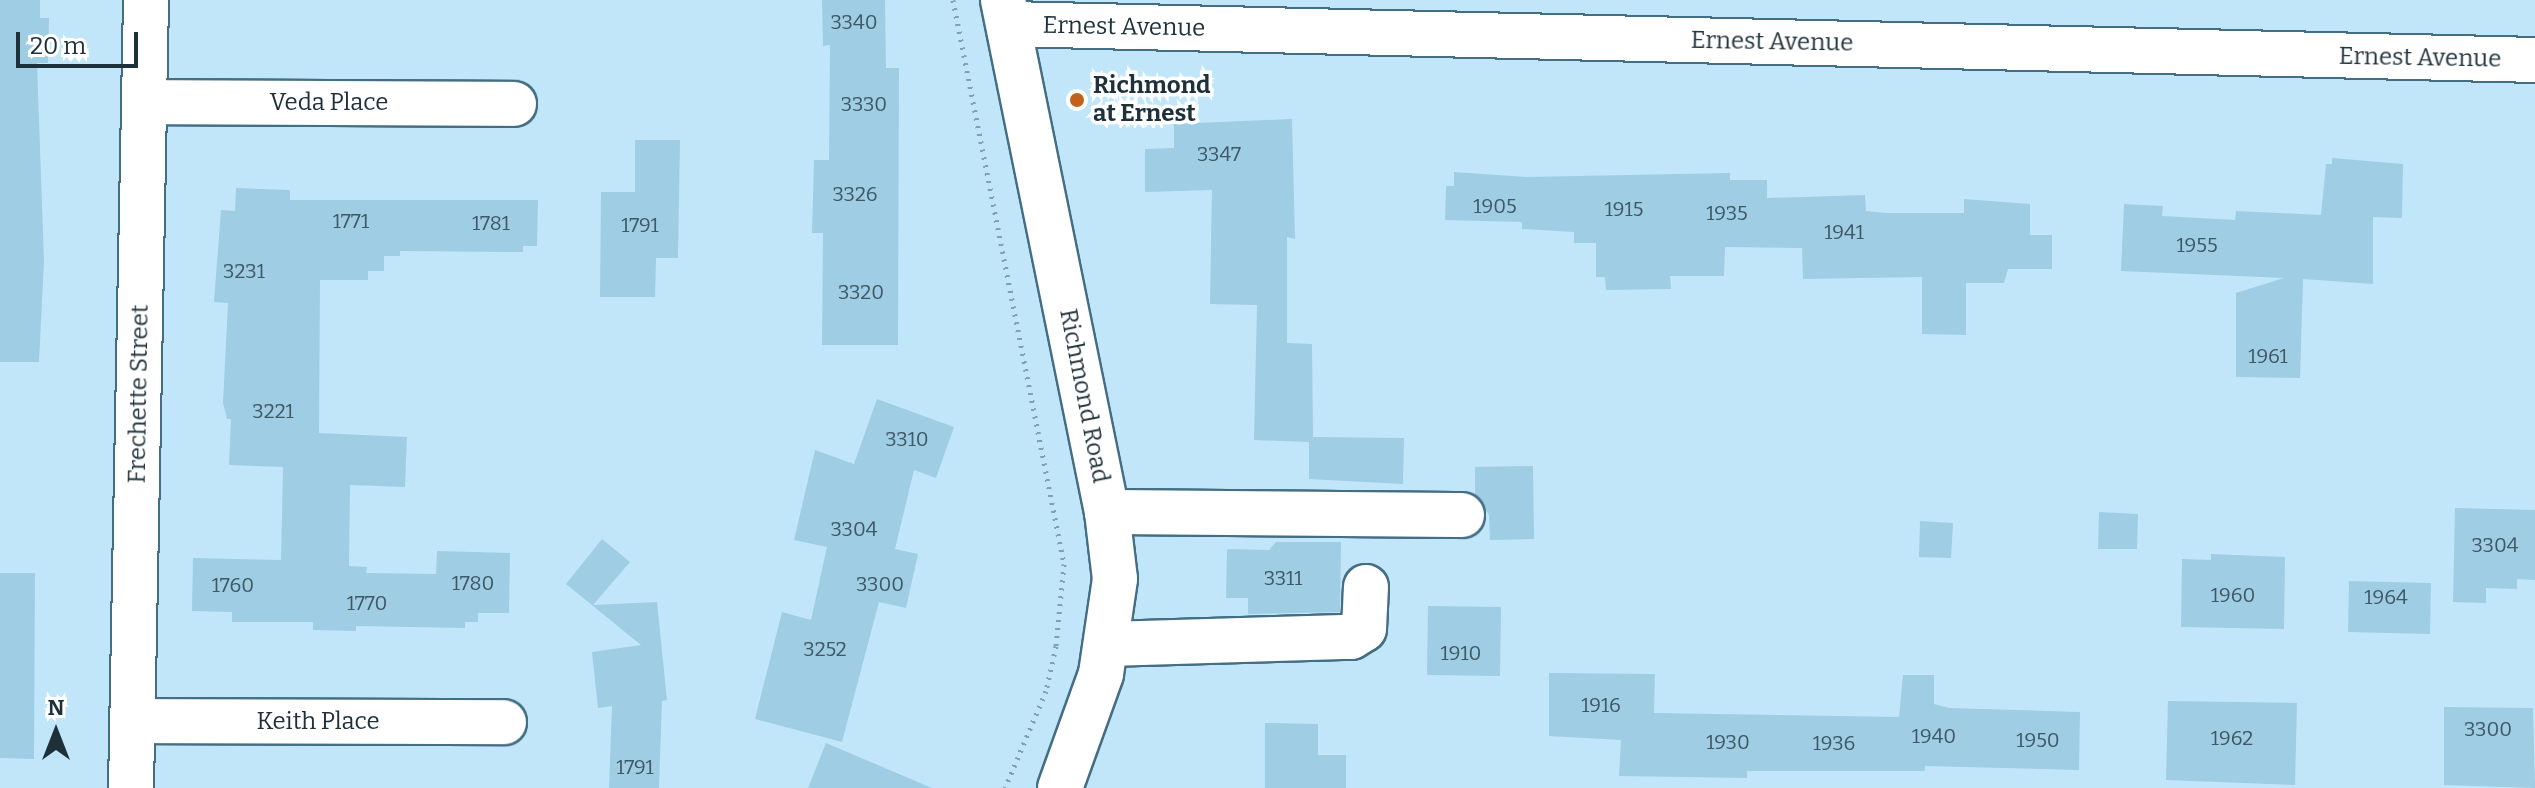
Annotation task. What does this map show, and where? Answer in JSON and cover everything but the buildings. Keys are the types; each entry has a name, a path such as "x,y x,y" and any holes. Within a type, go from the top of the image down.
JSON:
{"street":[{"name":"Frechette Street","path":"131,788 146,0"},
{"name":"Ernest Avenue","path":"1006,12 2535,60"},
{"name":"Richmond Road","path":"1006,12 1107,512 1115,579 1108,644 1085,729 1060,788"},
{"name":"Veda Place","path":"144,102 514,104"},
{"path":"1107,512 1462,515"},
{"path":"1108,644 1351,637 1364,629 1366,587"},
{"name":"Keith Place","path":"133,721 504,722"}],"path":[{"path":"953,0 1064,564 1056,646 1046,691 1005,788"}],"place":[{"name":"Richmond at Ernest","path":"1077,100"}]}
